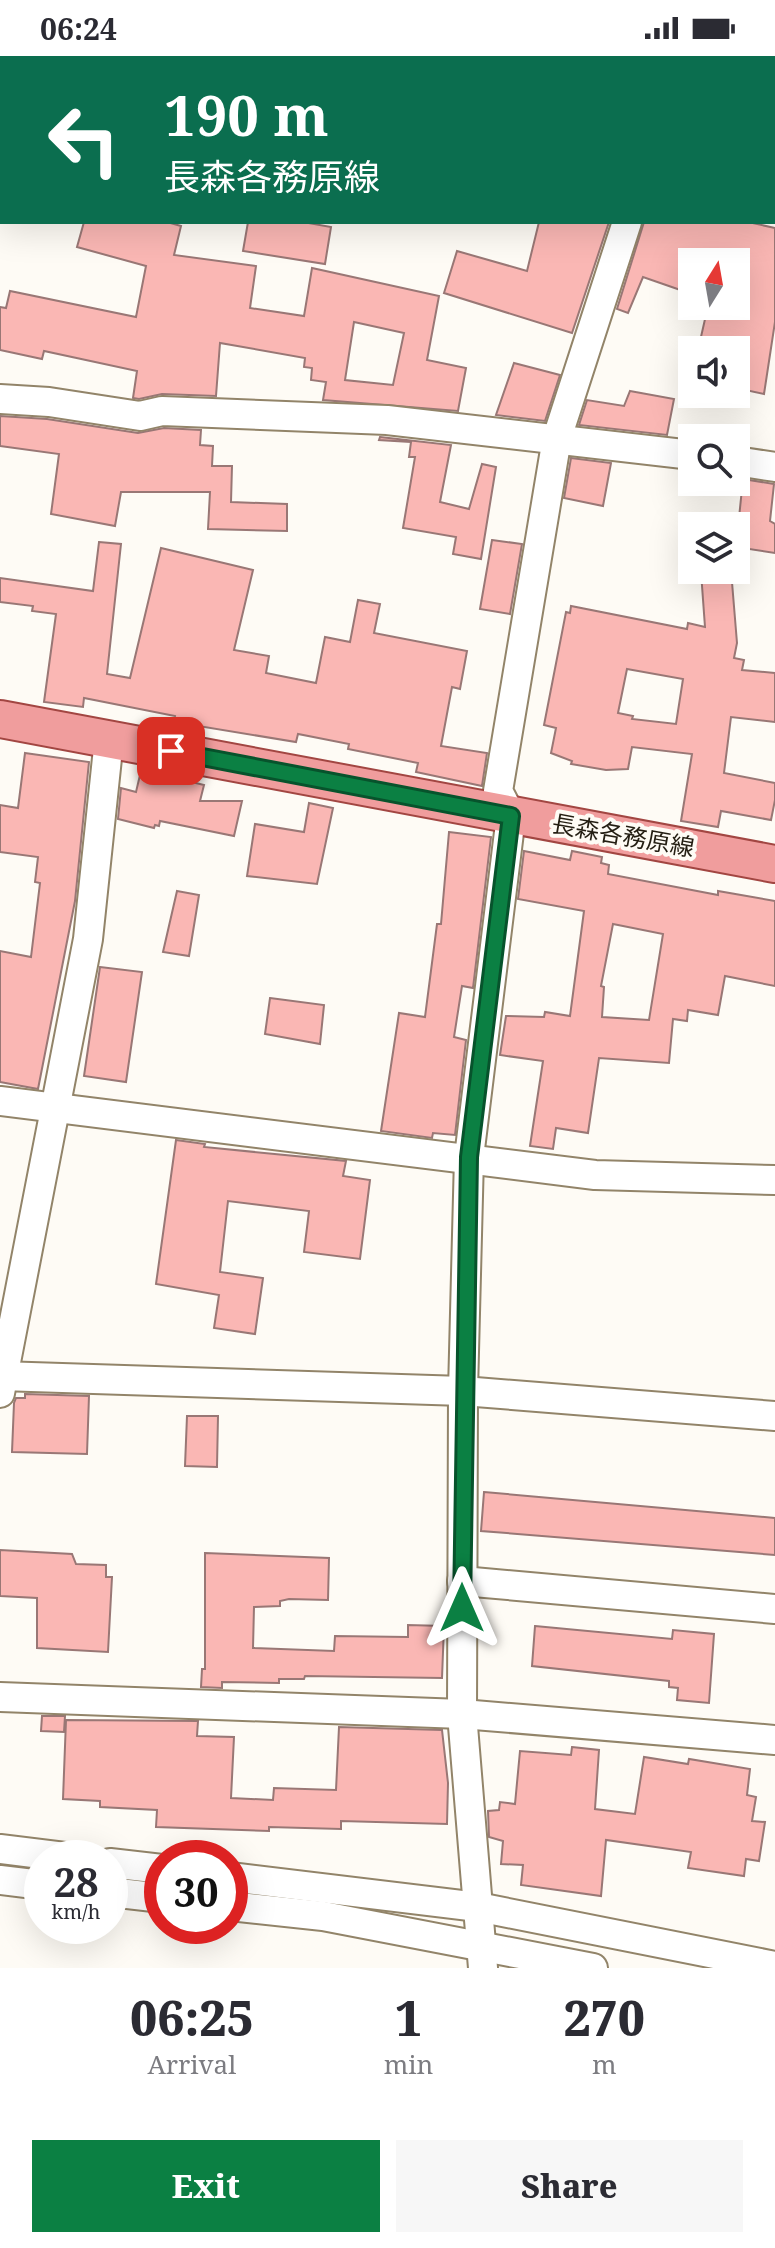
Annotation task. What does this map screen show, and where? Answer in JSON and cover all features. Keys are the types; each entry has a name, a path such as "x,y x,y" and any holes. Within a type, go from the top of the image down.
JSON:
{"main road":[{"name":"長森各務原線","path":"0,719 775,864"}],"street":[{"path":"482,1957 462,1714 463,1391 469,1157 511,816 498,791 557,438 626,224"},
{"path":"0,399 49,402 140,416 162,411 387,420 678,453"},
{"path":"750,463 775,467"},
{"path":"109,739 88,939 1,1382 463,1391 775,1416"},
{"path":"0,1101 595,1175 775,1180"},
{"path":"462,1581 775,1609"},
{"path":"0,1697 462,1714 775,1740"},
{"path":"0,1849 24,1852"},
{"path":"248,1879 478,1907 775,1966"},
{"path":"0,1880 24,1883"},
{"path":"248,1908 323,1916 482,1957 593,1968"}],"building":[{"path":"83,224 181,226 174,255 256,266 250,308 304,316 312,268 439,296 427,360 466,368 458,411 323,400 326,382 311,380 312,368 304,367 305,358 220,343 216,396 162,394 139,399 133,398 137,371 44,351 42,359 0,350 0,307 6,308 10,291 136,317 146,266 77,247","holes":["354,322 404,333 393,385 345,380"]},
{"path":"248,224 331,227 325,264 243,251"},
{"path":"539,224 608,224 572,333 444,293 457,251 527,271"},
{"path":"643,224 757,224 775,228 775,322 764,394 750,391 750,336 701,336 705,320 750,320 750,248 678,248 678,289 643,277 628,313 617,309"},
{"path":"514,363 560,375 545,421 496,415"},
{"path":"630,391 674,399 667,435 579,425 587,400 624,406"},
{"path":"0,416 47,419 138,433 164,428 201,430 200,445 213,446 212,466 232,466 231,502 287,504 287,531 208,529 210,492 121,492 115,526 51,514 59,454 0,446"},
{"path":"380,437 451,445 440,502 469,509 482,464 496,467 481,559 453,554 456,537 403,528 415,457 409,457 411,442 379,440"},
{"path":"571,458 611,463 603,506 564,498"},
{"path":"750,480 774,484 770,521 775,524 775,553 750,549 750,512 740,512 741,496 750,496"},
{"path":"492,540 522,544 510,614 480,609"},
{"path":"99,542 121,544 107,674 130,678 161,548 253,570 234,650 269,656 266,673 316,683 325,637 350,642 358,600 380,604 374,633 467,651 460,689 452,687 441,746 487,753 482,786 416,772 418,763 348,749 349,744 298,734 296,742 174,722 175,716 84,698 83,707 44,702 56,614 32,611 33,606 0,602 0,578 93,591"},
{"path":"702,584 732,584 737,643 734,658 744,660 742,670 775,673 775,722 731,717 724,773 775,783 771,820 721,811 718,827 681,821 692,754 632,747 628,769 606,770 571,764 572,761 551,753 556,728 544,725 566,612 570,613 571,606 687,629 688,623 705,627","holes":["627,669 683,679 676,724 632,719 633,716 618,713"]},
{"path":"25,753 89,762 75,901 38,1089 0,1082 0,951 31,957 40,883 35,882 38,857 0,852 0,805 18,808"},
{"path":"140,775 161,780 163,775 204,785 200,801 242,801 234,836 160,821 159,826 155,825 154,828 118,819 121,788 136,792"},
{"path":"309,803 333,808 317,884 247,876 255,824 304,832"},
{"path":"449,832 491,837 473,988 462,986 454,1037 466,1040 455,1135 433,1133 432,1138 381,1131 399,1013 425,1017 437,924 441,924"},
{"path":"524,851 570,860 572,851 602,857 601,863 609,865 608,874 718,895 718,891 775,901 775,986 725,976 718,1015 688,1010 687,1021 673,1019 669,1063 599,1058 588,1133 556,1128 553,1149 530,1146 543,1061 500,1055 506,1016 544,1017 545,1012 570,1016 584,911 518,899","holes":["613,924 663,934 649,1020 602,1017 604,987 601,986"]},
{"path":"177,891 199,895 189,956 163,952"},
{"path":"100,967 142,972 126,1082 84,1076"},
{"path":"270,998 324,1005 320,1044 265,1034"},
{"path":"176,1140 205,1144 204,1147 346,1161 343,1176 370,1180 360,1259 304,1252 309,1211 228,1201 220,1272 263,1278 255,1334 214,1328 219,1295 156,1284"},
{"path":"25,1394 89,1396 87,1454 12,1452 14,1403 16,1398 25,1398"},
{"path":"187,1416 218,1416 217,1467 185,1466"},
{"path":"484,1492 775,1518 775,1555 481,1531"},
{"path":"0,1550 72,1554 76,1564 106,1565 106,1577 112,1577 108,1652 37,1648 37,1598 0,1596"},
{"path":"205,1553 329,1558 328,1600 289,1599 280,1601 280,1606 254,1607 253,1648 334,1651 335,1636 408,1637 408,1625 444,1626 442,1678 305,1676 304,1679 279,1679 279,1683 222,1682 222,1688 201,1687 202,1669 205,1669"},
{"path":"535,1626 672,1639 673,1630 714,1634 709,1703 677,1700 678,1688 669,1687 669,1681 532,1666"},
{"path":"42,1716 65,1716 64,1732 41,1731"},
{"path":"66,1720 198,1721 197,1736 234,1737 231,1798 273,1800 274,1788 336,1790 339,1727 442,1730 448,1783 447,1824 341,1821 341,1829 269,1827 269,1831 156,1827 157,1810 100,1807 100,1801 63,1799"},
{"path":"572,1747 599,1750 595,1809 635,1814 644,1757 688,1764 689,1759 750,1769 747,1795 756,1797 752,1821 765,1822 759,1861 746,1859 744,1876 688,1868 691,1852 606,1840 601,1896 521,1885 523,1865 501,1864 503,1841 489,1837 488,1811 499,1810 500,1802 515,1804 520,1751 571,1755"}],"route":[{"path":"171,751 511,816 469,1157 462,1608"}]}
